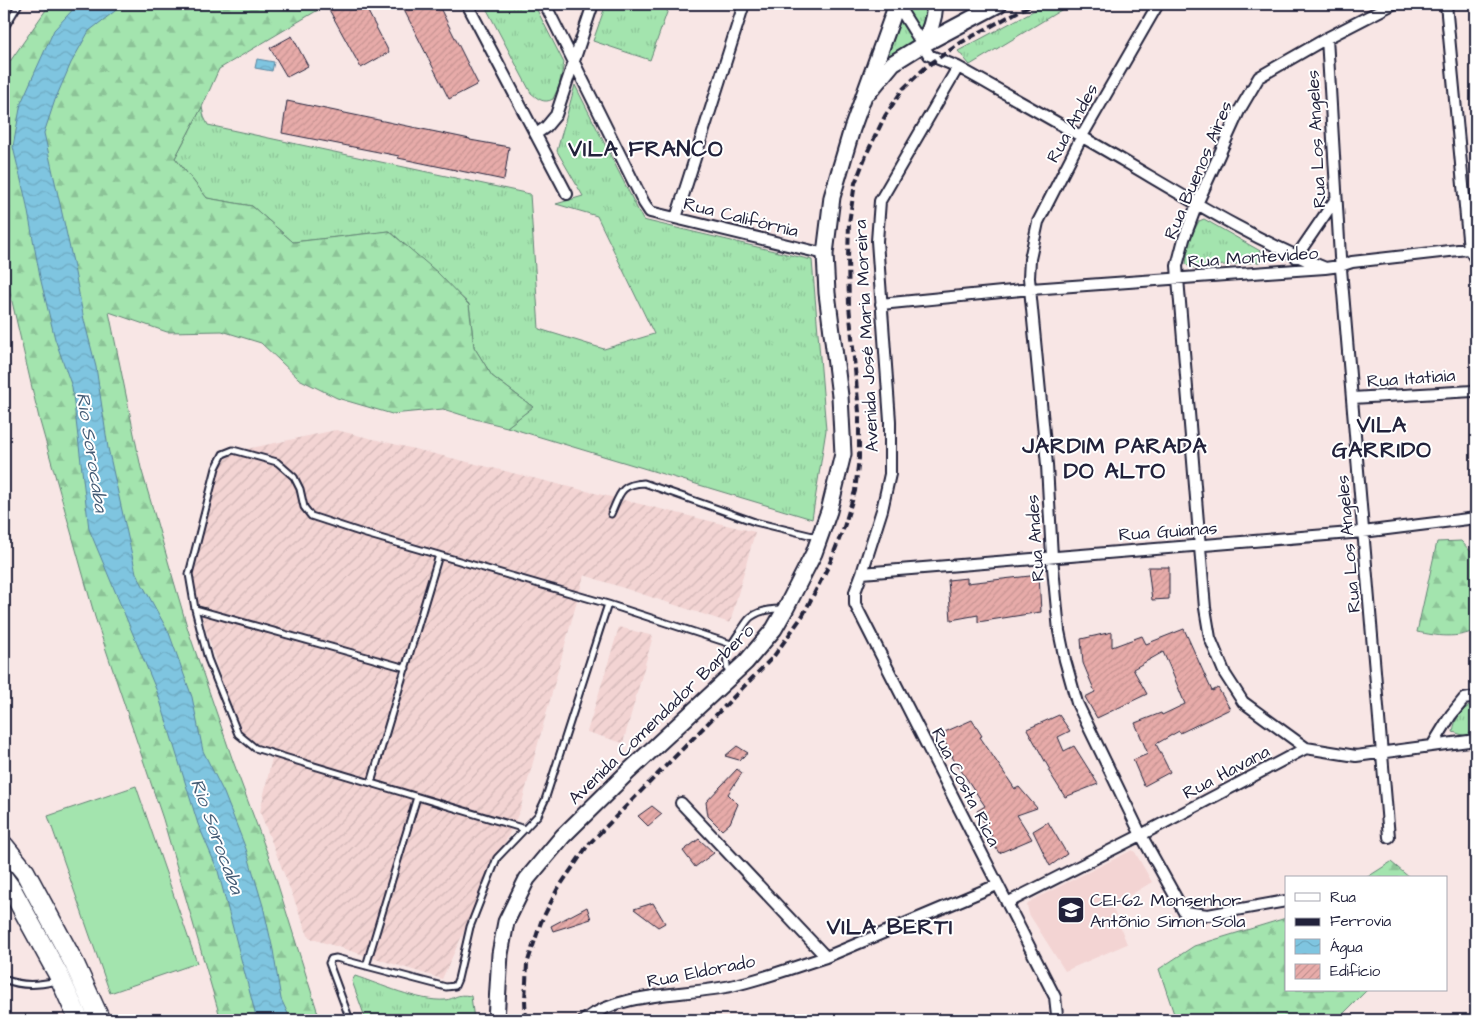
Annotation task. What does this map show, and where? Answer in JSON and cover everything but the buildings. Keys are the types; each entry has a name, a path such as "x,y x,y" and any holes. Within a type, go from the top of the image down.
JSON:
{"highway":[{"path":"4,846 25,872 75,965 100,1020"},
{"path":"4,879 12,890 61,980 79,1020"}],"main road":[{"name":"Avenida Comendador Barbero","path":"496,1020 500,954 506,922 528,880 563,836 629,771 746,662 774,629 820,538 829,511 843,454 840,396 827,293 825,254 832,197 862,101 897,4"},
{"path":"922,45 930,32 934,19 935,4"},
{"path":"922,45 999,4"},
{"name":"Avenida Comendador Barbero","path":"862,101 893,63 922,45"}],"street":[{"path":"467,4 567,194"},
{"path":"545,4 574,60"},
{"path":"536,134 546,127 556,115 593,4"},
{"path":"676,218 744,4"},
{"path":"897,4 929,55 958,67 1082,136 1197,204 1296,257 1325,268"},
{"name":"Rua Andes","path":"1158,4 1082,136 1038,222 1030,259 1047,465 1052,557 1061,638 1077,702 1141,835 1184,912 1208,915 1285,901"},
{"path":"1327,38 1393,4"},
{"path":"1446,4 1473,248 1476,260"},
{"name":"Rua Buenos Aires","path":"1306,748 1243,702 1225,674 1210,638 1199,545 1177,266 1184,238 1197,204 1239,111 1259,77 1327,38"},
{"name":"Rua Los Angeles","path":"1327,38 1340,266 1389,837"},
{"name":"Rua Califórnia","path":"574,60 650,212 825,254"},
{"name":"Avenida José Maria Moreira","path":"862,573 882,510 890,474 890,421 877,241 880,201 958,67"},
{"path":"1296,257 1335,200"},
{"name":"Rua Montevideo","path":"881,304 1031,289 1325,268 1352,262 1473,248"},
{"name":"Rua Itatiaia","path":"1352,398 1473,391"},
{"name":"Rua Guianas","path":"862,573 1363,532 1476,518"},
{"name":"Rua Costa Rica","path":"862,573 855,592 855,604 1055,997 1056,1018"},
{"path":"1432,746 1451,715 1464,699 1476,697"},
{"path":"1306,748 1356,756 1476,740"},
{"name":"Rua Havana","path":"1007,903 1306,748"},
{"path":"681,803 826,957"},
{"name":"Rua Eldorado","path":"584,1020 605,1008 625,1001 731,986 826,957 997,885"}],"lane":[{"path":"4,29 19,4"},
{"path":"525,829 255,748 238,734 208,659 195,609 189,574 216,468 223,454 233,450 277,462 294,477 300,489 304,507 311,516 608,604 731,644"},
{"path":"611,514 622,488 632,484 644,483 755,522 820,538"},
{"path":"371,783 439,555"},
{"path":"350,1020 329,963 331,959 336,958 446,987 454,986 458,979 470,927 497,858 538,815 545,800 608,604"},
{"path":"730,676 726,665 726,658 731,644 751,617 770,609 786,608"},
{"path":"195,609 406,668"},
{"path":"366,966 417,797"},
{"path":"4,979 24,985 38,985 61,980"}],"shaded area":[{"path":"336,430 755,532 730,623 584,575 520,810 442,979 309,938 260,812 273,753 238,734 189,574 223,454"},
{"path":"619,627 653,636 623,743 587,732"},
{"name":"CEI-62 Monsenhor Antõnio Simon Sola","path":"1132,850 1152,882 1112,906 1127,944 1065,971 1029,914 1027,905 1032,900"}],"green space":[{"path":"50,4 328,4 219,69 202,107 175,158 207,198 252,206 293,242 389,231 437,272 469,305 474,347 492,376 533,407 507,427 443,409 392,414 337,398 299,379 261,343 222,331 167,332 109,312 141,468 188,630 233,761 272,866 320,1020 221,1020 163,819 95,617 39,418 4,267 4,70"},
{"path":"484,4 534,4 564,63 559,86 553,99 544,101 531,93"},
{"path":"606,4 670,4 650,60 593,41"},
{"path":"902,4 927,4 925,27 920,39 873,78"},
{"path":"1046,4 1071,4 970,65 958,51"},
{"path":"575,85 643,220 812,260 826,430 812,519 507,427 533,407 492,376 474,347 469,304 390,231 293,242 252,206 207,198 175,158 202,107 208,125 530,194 539,329 604,349 654,334 597,216 556,204 583,196 557,151"},
{"path":"1204,219 1262,252 1263,257 1260,262 1190,268 1186,264 1189,240 1199,221"},
{"path":"1461,541 1476,555 1476,630 1454,636 1417,632 1437,542"},
{"path":"1476,703 1476,733 1466,736 1453,732 1455,722 1460,714"},
{"path":"136,786 197,963 110,993 48,816"},
{"path":"1391,862 1408,876 1369,876"},
{"path":"1285,918 1285,992 1365,992 1337,1020 1176,1020 1159,969 1194,946"},
{"path":"355,976 400,992 435,1000 445,1000 466,995 471,996 474,1020 366,1020 352,981"}],"water":[{"name":"Rio Sorocaba","path":"78,4 124,4 89,31 71,63 55,100 44,133 84,320 96,367 108,448 136,573 169,633 192,697 203,751 224,793 246,849 263,906 281,999 291,1020 257,1020 218,871 198,824 158,694 89,529 72,387 55,339 13,147 21,103 54,30"},
{"path":"257,59 274,62 272,71 255,68"}],"railway":[{"path":"526,1020 527,964 541,922 557,890 588,845 774,656 803,615 829,565 844,527 855,491 859,458 859,412 849,305 849,223 855,183 885,116 903,89 927,66 962,42 1032,4"}],"place":[{"name":"CEI-62 Monsenhor Antõnio Simon Sola","path":"1071,910"}],"district":[{"name":"VILA FRANCO","path":"646,148"},
{"name":"VILA GARRIDO","path":"1382,436"},
{"name":"JARDIM PARADA DO ALTO","path":"1115,458"},
{"name":"VILA BERTI","path":"890,926"}]}
